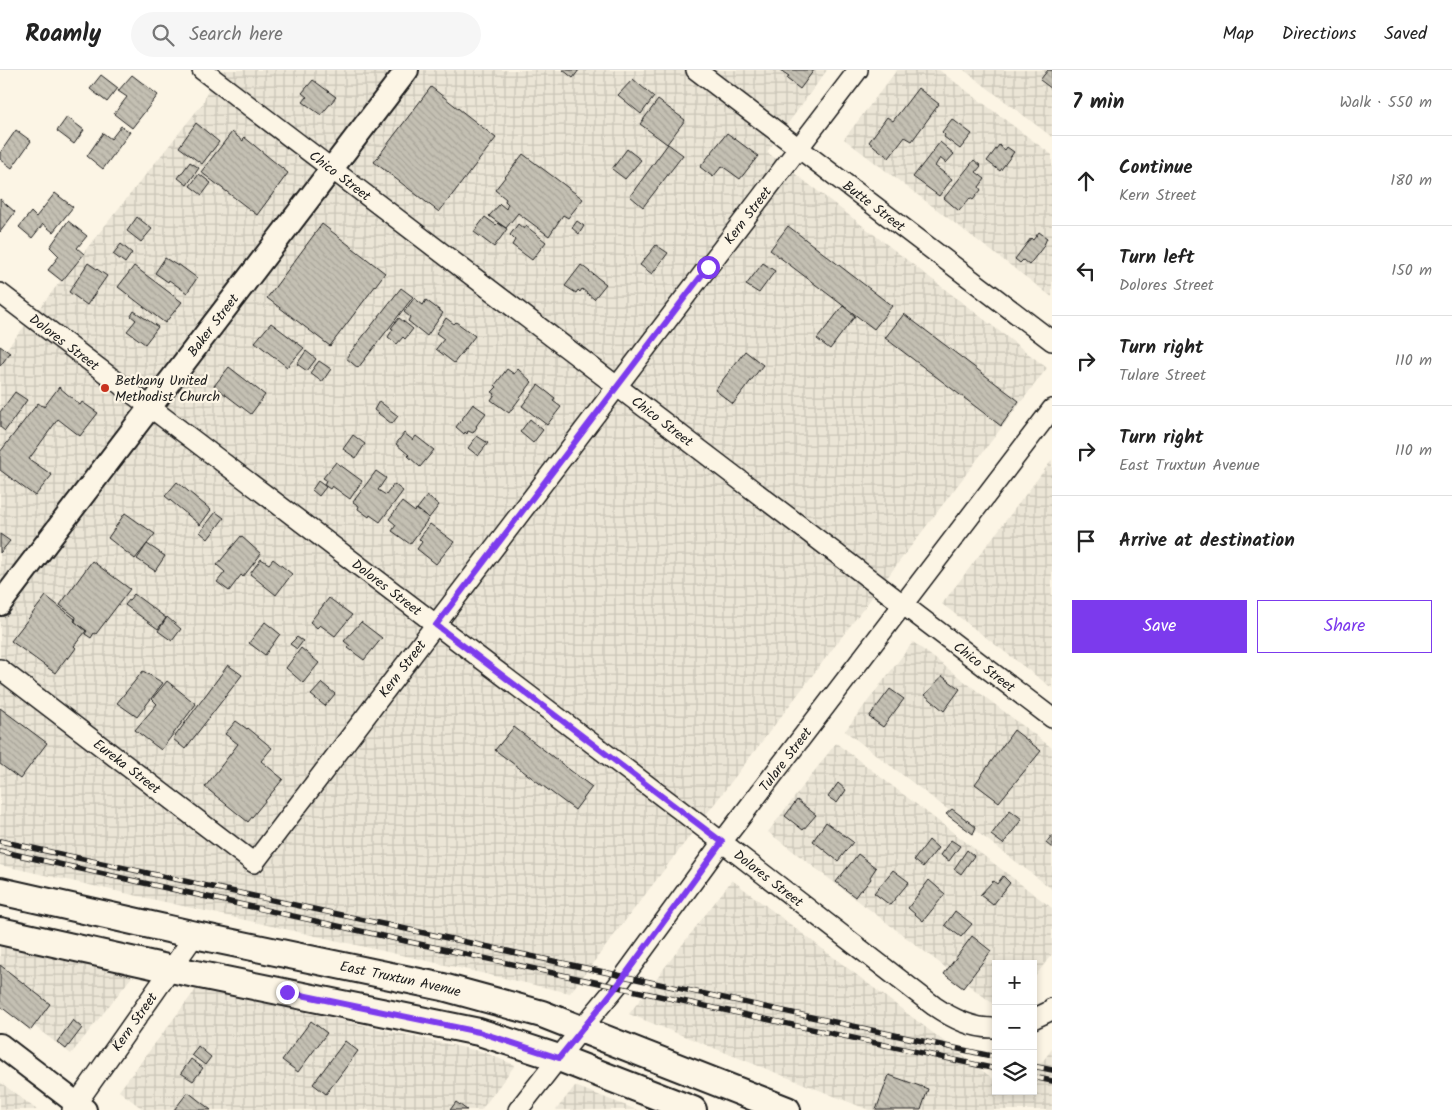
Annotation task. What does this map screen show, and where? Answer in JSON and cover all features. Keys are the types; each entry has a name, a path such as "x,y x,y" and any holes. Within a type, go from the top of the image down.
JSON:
{"main road":[{"name":"East Truxtun Avenue","path":"0,892 443,987 542,1014 788,1110"},
{"path":"0,931 479,1032 559,1058 693,1110"}],"street":[{"name":"Chico Street","path":"202,70 1052,718"},
{"name":"Baker Street","path":"0,604 407,70"},
{"name":"Butte Street","path":"696,70 1052,341"},
{"name":"Kern Street","path":"254,863 858,70"},
{"name":"Dolores Street","path":"0,293 722,842 934,1006 966,1024 992,1028"},
{"name":"Tulare Street","path":"518,1110 620,981 722,842 1052,409"},
{"name":"Eureka Street","path":"0,669 254,863"},
{"name":"Kern Street","path":"78,1108 195,935"},
{"path":"1037,1018 1051,1009"},
{"path":"0,1045 78,1108"}],"shaded area":[{"path":"215,70 827,70 767,152 1047,368 570,993 0,865 0,357 203,103"},
{"path":"897,70 939,70 1052,155 1052,297 844,139"},
{"path":"964,70 1052,70 1052,137"},
{"path":"1052,460 1052,688 942,604"},
{"path":"913,642 1052,748 1052,889 845,731"},
{"path":"836,743 1052,908 1052,954 1037,974 1037,960 992,960 992,1003 768,832"},
{"path":"732,880 992,1078 992,1095 1014,1095 1016,1097 1017,1095 1037,1095 1037,1069 1052,1049 1052,1110 869,1110 629,1014"},
{"path":"0,945 134,974 71,1054 0,1000"},
{"path":"197,988 483,1052 515,1065 481,1110 144,1110 119,1091"},
{"path":"0,1082 37,1110 0,1110"},
{"path":"575,1086 637,1110 556,1110"}],"building":[{"path":"563,70 579,70 573,78"},
{"path":"780,70 814,70 800,89 787,79 789,76"},
{"path":"1048,70 1052,70 1052,89 1040,80"},
{"path":"101,75 118,88 107,102 90,89"},
{"path":"132,75 158,95 132,128 114,114 127,97 118,91"},
{"path":"633,79 654,97 641,114 618,95"},
{"path":"313,80 336,97 321,115 303,102 307,97 302,93"},
{"path":"431,87 496,138 439,212 374,162"},
{"path":"918,88 939,104 912,141 905,137 889,158 869,142 887,117 893,121"},
{"path":"658,100 685,120 667,144 640,124"},
{"path":"67,117 84,130 74,144 57,131"},
{"path":"952,119 972,134 960,149 944,137 945,135 942,132"},
{"path":"196,123 219,142 202,164 179,147"},
{"path":"121,126 130,132 103,169 87,156 103,133 111,139"},
{"path":"16,130 31,141 12,168 0,159 0,153"},
{"path":"232,132 243,141 244,137 288,173 257,215 201,172"},
{"path":"727,133 758,156 740,179 722,166 713,177 700,167"},
{"path":"940,142 954,154 946,163 940,158 935,166 952,179 939,196 913,177"},
{"path":"668,144 683,155 643,207 630,196"},
{"path":"999,145 1005,150 1007,147 1014,152 1000,171 987,161"},
{"path":"627,149 641,160 625,179 612,169"},
{"path":"523,154 583,199 568,218 563,215 549,236 518,213 506,228 489,216 500,204 506,209 508,204 505,201 506,199 495,190"},
{"path":"974,160 981,166 976,172 985,179 979,187 981,190 973,200 970,198 959,211 944,198"},
{"path":"190,162 199,168 187,185 178,178"},
{"path":"199,174 211,183 202,195 190,186"},
{"path":"55,193 73,207 53,232 43,224 32,238 19,227 31,212 36,217"},
{"path":"0,199 15,212 0,232"},
{"path":"137,217 152,229 141,242 127,231"},
{"path":"485,217 496,225 498,223 507,229 494,247 474,232"},
{"path":"68,221 87,236 77,248 84,254 62,281 48,270 59,256 50,247"},
{"path":"577,221 584,226 579,234 572,228"},
{"path":"322,224 385,273 330,346 267,298"},
{"path":"518,224 524,229 526,226 546,242 532,260 512,245 515,240 510,235"},
{"path":"788,226 892,306 874,329 770,250"},
{"path":"1039,232 1047,238 1043,247 1029,265 1023,260 1020,263 1015,259 1031,238 1033,240"},
{"path":"121,244 132,253 125,263 113,254"},
{"path":"656,245 668,253 652,274 640,265"},
{"path":"165,258 178,266 178,264 197,278 187,293 155,273"},
{"path":"88,263 107,276 87,305 69,292"},
{"path":"763,263 775,271 759,293 746,285"},
{"path":"581,265 606,284 594,299 582,289 576,293 565,286"},
{"path":"134,266 182,302 165,323 118,287"},
{"path":"401,288 413,297 358,368 346,358"},
{"path":"414,298 423,305 426,300 443,313 427,336 408,321 410,317 404,312"},
{"path":"843,306 855,316 830,349 817,339"},
{"path":"134,311 158,327 145,344 127,331 136,320 131,316"},
{"path":"904,314 1019,401 1001,426 885,338"},
{"path":"399,318 413,329 405,339 403,337 397,344 388,337 393,329 391,328"},
{"path":"446,318 454,324 456,322 475,336 454,363 436,349 444,339 436,333"},
{"path":"271,323 304,348 287,367 255,342"},
{"path":"0,346 10,353 0,366"},
{"path":"306,351 316,359 307,371 297,364"},
{"path":"745,351 763,365 733,404 715,390"},
{"path":"319,361 331,369 322,382 310,373"},
{"path":"229,367 265,395 251,414 214,386"},
{"path":"507,369 514,374 518,369 532,382 509,413 491,400 495,394 492,392 497,387 495,385"},
{"path":"538,385 555,398 553,401 561,407 547,425 522,406"},
{"path":"59,387 80,405 82,402 98,413 80,436 58,419 29,459 52,475 35,496 0,470 0,452 38,403 44,407"},
{"path":"15,392 27,400 5,431 0,427 0,412"},
{"path":"379,401 398,416 392,424 374,410"},
{"path":"473,404 486,413 473,433 468,431 467,434 465,432 464,434 456,427"},
{"path":"530,419 543,430 533,443 520,432"},
{"path":"404,433 413,440 416,436 434,450 420,467 396,444"},
{"path":"353,435 365,444 356,458 343,449"},
{"path":"477,436 488,443 478,456 468,448"},
{"path":"336,462 362,481 350,499 332,486 330,489 324,485 326,480 323,478"},
{"path":"376,471 386,478 378,490 386,495 394,484 403,491 380,522 358,509 359,506 353,502"},
{"path":"318,481 326,487 319,496 312,490"},
{"path":"177,482 211,510 200,525 165,496"},
{"path":"427,496 439,505 429,518 417,509"},
{"path":"402,502 415,512 416,509 429,518 410,544 392,531 396,525 389,519"},
{"path":"216,512 224,518 208,539 200,532"},
{"path":"125,513 155,534 135,559 108,538"},
{"path":"430,524 454,542 436,564 417,549 422,542 419,539"},
{"path":"0,534 10,541 0,553"},
{"path":"241,536 261,554 229,591 217,582 225,572 217,565"},
{"path":"147,544 165,556 155,571 137,559"},
{"path":"261,559 269,564 273,559 292,574 276,595 250,574"},
{"path":"92,561 130,589 91,638 85,634 87,631 75,622 76,617 60,605"},
{"path":"134,594 166,618 158,629 125,605"},
{"path":"46,596 75,619 74,621 86,631 74,646 76,648 68,659 67,657 55,673 11,641"},
{"path":"329,598 352,615 335,636 320,625 317,628 310,622"},
{"path":"167,617 181,629 172,641 158,631"},
{"path":"265,622 280,634 265,655 249,643"},
{"path":"361,622 382,638 364,660 348,648 350,646 344,641"},
{"path":"297,637 303,641 297,649 290,644"},
{"path":"301,648 319,663 303,683 286,668"},
{"path":"228,665 242,675 185,749 173,739"},
{"path":"143,671 163,683 137,717 117,703"},
{"path":"942,676 960,689 944,711 925,695"},
{"path":"167,681 196,704 161,750 135,730 157,704 152,699"},
{"path":"322,683 335,694 325,706 311,695"},
{"path":"890,689 904,699 883,727 869,717"},
{"path":"0,708 47,743 20,779 0,764"},
{"path":"236,721 248,728 272,748 261,761 283,779 248,822 205,787 238,744 225,734"},
{"path":"514,727 592,787 575,810 495,750"},
{"path":"1014,730 1041,751 999,802 975,784"},
{"path":"838,783 846,790 837,803 828,797"},
{"path":"797,800 816,815 803,830 785,816"},
{"path":"952,809 976,827 973,834 946,814"},
{"path":"1010,810 1022,819 1003,844 991,835"},
{"path":"826,822 853,842 838,861 813,841"},
{"path":"1052,835 1052,848 1046,843"},
{"path":"929,840 938,848 923,867 914,860"},
{"path":"951,840 960,846 949,861 940,855"},
{"path":"967,850 974,856 961,874 954,869"},
{"path":"858,854 876,868 870,877 871,879 855,897 836,882"},
{"path":"893,870 909,882 890,905 874,893"},
{"path":"1003,876 1010,883 993,905 980,895 993,881 997,884"},
{"path":"929,880 945,894 923,921 908,908"},
{"path":"955,911 972,924 961,937 945,925"},
{"path":"972,936 991,951 963,988 944,974"},
{"path":"0,965 50,1004 31,1030 0,1006"},
{"path":"73,1020 82,1028 66,1049 57,1042"},
{"path":"311,1021 327,1033 298,1072 282,1060"},
{"path":"345,1041 358,1051 326,1094 313,1084"},
{"path":"198,1046 211,1057 205,1065 192,1055"},
{"path":"191,1059 203,1068 193,1081 181,1073"},
{"path":"889,1075 928,1089 921,1110 876,1110"},
{"path":"188,1092 211,1110 174,1110"},
{"path":"456,1102 467,1110 450,1110"}],"railway":[{"path":"0,841 992,1056"},
{"path":"0,851 992,1068"},
{"path":"1037,1067 1052,1070"},
{"path":"1037,1078 1052,1081"}],"place":[{"name":"Bethany United Methodist Church","path":"105,388"}],"route":[{"path":"287,992 479,1032 559,1058 617,986 722,842 436,625 708,267"}]}
